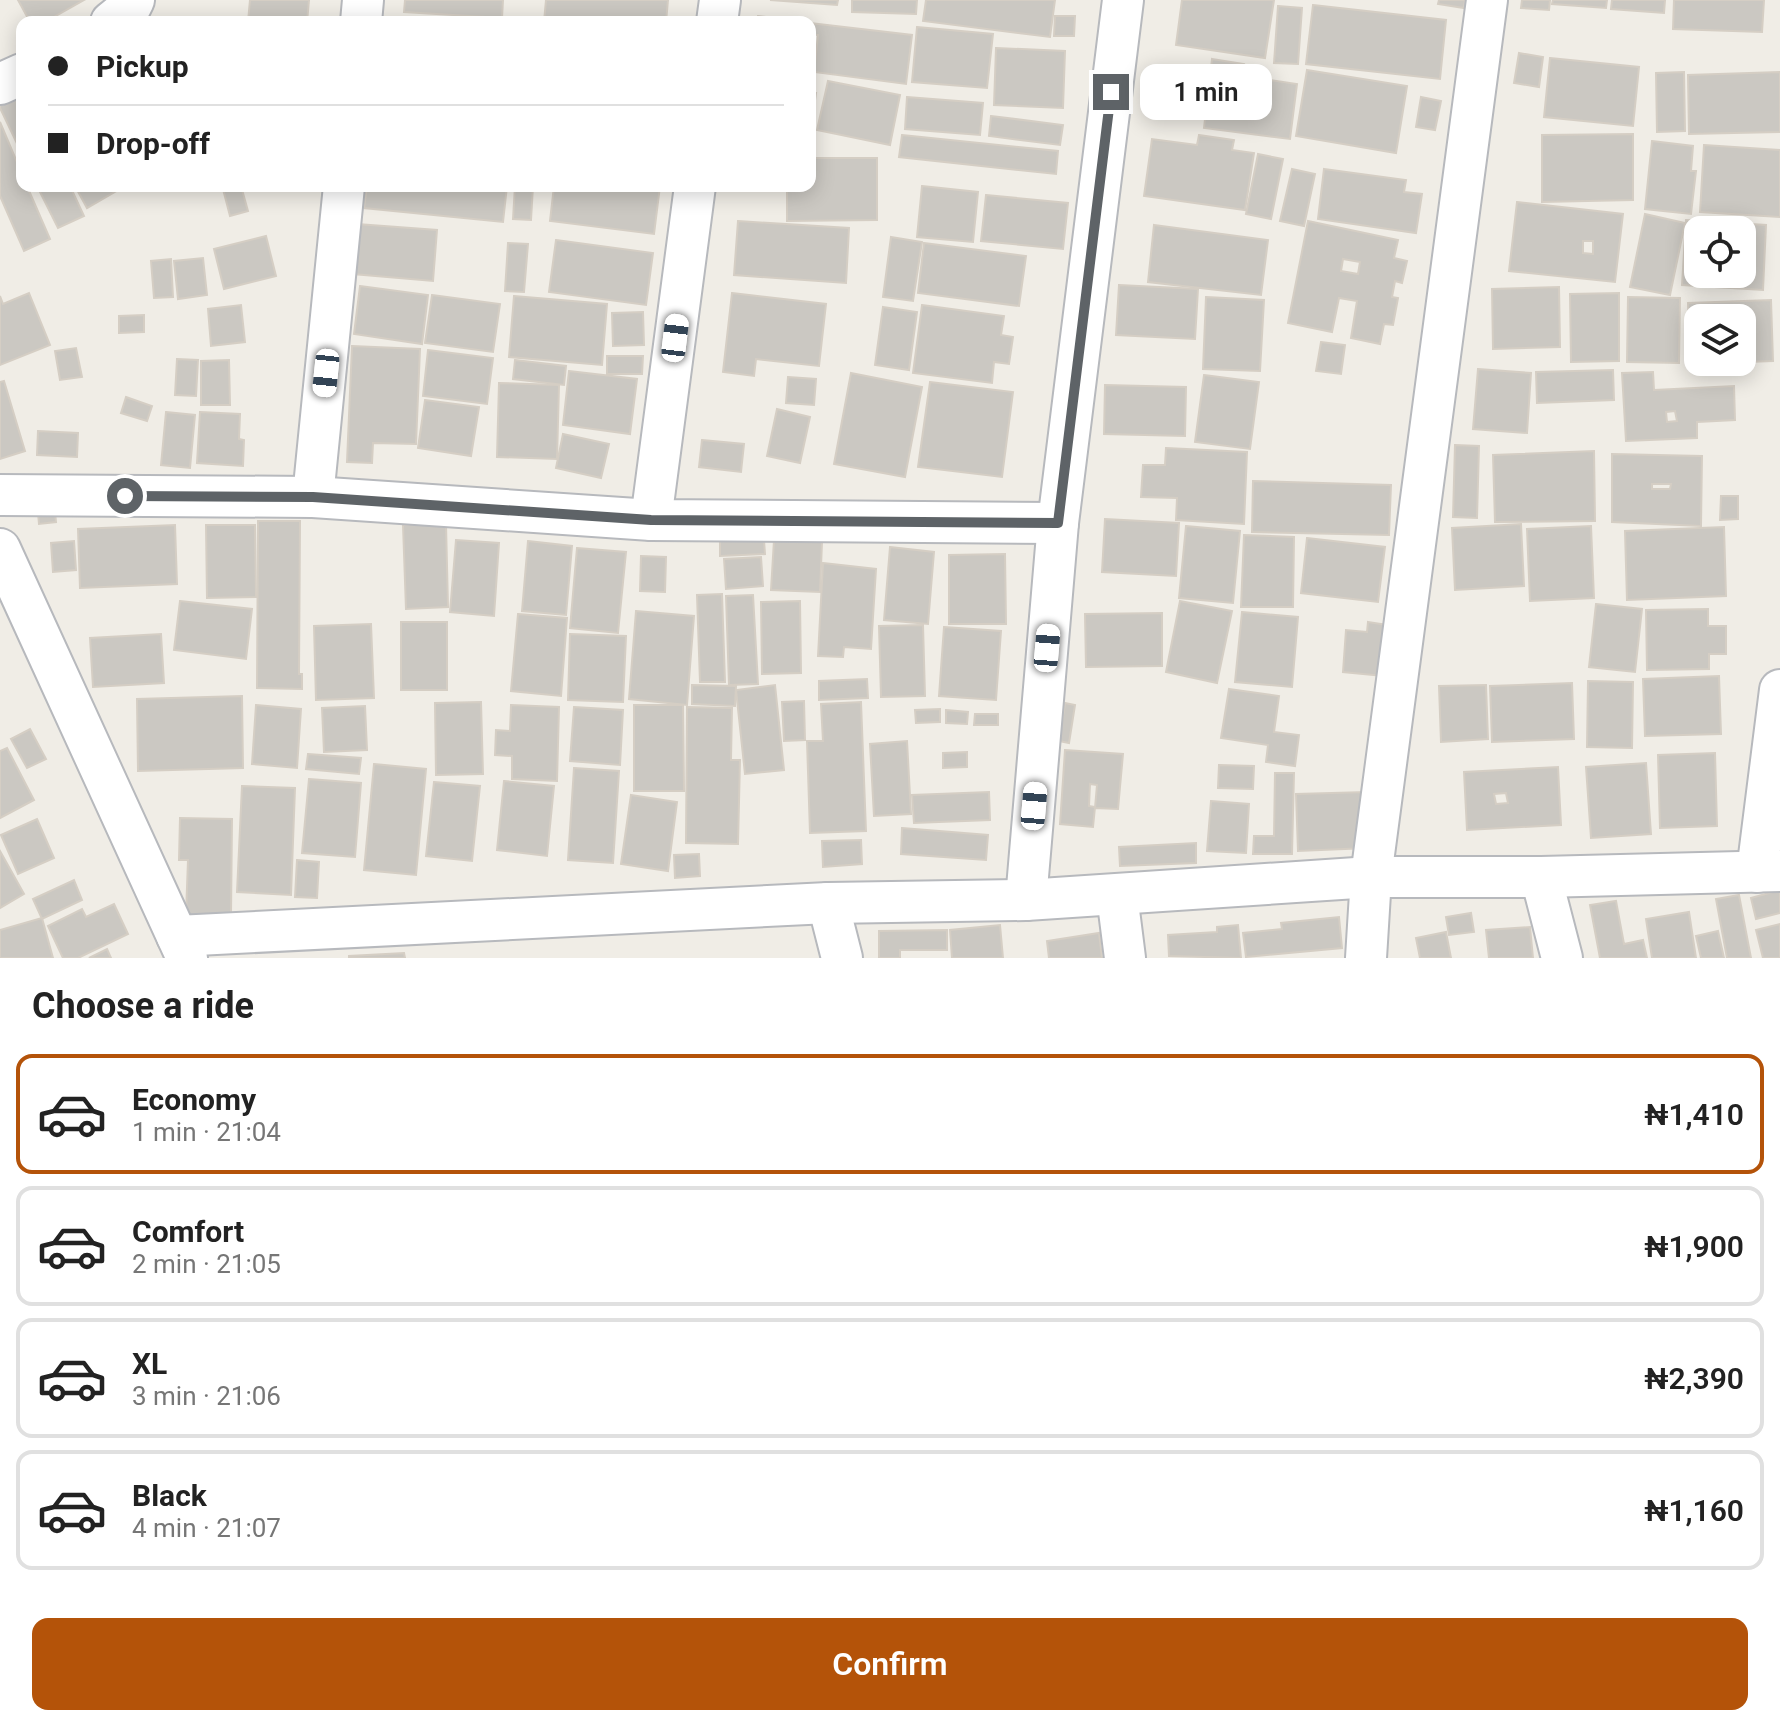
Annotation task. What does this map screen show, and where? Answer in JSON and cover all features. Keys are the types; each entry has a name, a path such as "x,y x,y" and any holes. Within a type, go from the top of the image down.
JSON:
{"street":[{"path":"118,16 134,0"},
{"path":"1026,900 1058,523 1123,0"},
{"path":"1366,958 1371,877 1487,0"},
{"path":"313,497 343,192"},
{"path":"651,520 694,192"},
{"path":"0,495 313,497 651,520 1058,523"},
{"path":"0,549 182,947 828,903 1026,900 1371,877 1769,872 1780,690"},
{"path":"1541,877 1562,958"},
{"path":"1117,895 1125,958"},
{"path":"828,903 842,958"}],"building":[{"path":"18,0 84,0 56,16 27,16"},
{"path":"250,0 309,0 308,16 249,16"},
{"path":"405,0 503,0 502,16 404,12"},
{"path":"546,0 668,0 667,16 545,16"},
{"path":"770,0 838,0 837,5"},
{"path":"852,0 917,0 916,14 852,12"},
{"path":"926,0 1055,0 1050,37 923,21"},
{"path":"1182,0 1274,0 1265,58 1176,45"},
{"path":"1439,0 1465,0 1464,8 1438,4"},
{"path":"1522,0 1550,0 1549,10 1521,8"},
{"path":"1553,0 1607,0 1606,8 1552,4"},
{"path":"1612,0 1665,0 1664,13 1611,9"},
{"path":"1674,0 1764,0 1762,32 1673,29"},
{"path":"1313,5 1446,20 1440,79 1306,64"},
{"path":"1278,6 1302,8 1298,64 1274,63"},
{"path":"1055,16 1075,16 1074,36 1054,36"},
{"path":"816,24 912,35 906,84 816,72"},
{"path":"917,27 993,34 987,88 912,82"},
{"path":"996,48 1065,51 1063,108 994,105"},
{"path":"1519,53 1543,57 1539,87 1514,83"},
{"path":"1550,58 1639,67 1633,126 1544,117"},
{"path":"1212,59 1244,64 1242,76 1297,84 1290,139 1204,128"},
{"path":"1307,70 1407,86 1396,153 1296,136"},
{"path":"1684,72 1685,131 1657,132 1656,73"},
{"path":"1780,72 1780,132 1689,134 1688,75"},
{"path":"828,81 900,95 890,145 817,130"},
{"path":"16,95 16,141 0,108 0,103"},
{"path":"907,97 983,103 980,135 905,129"},
{"path":"1421,97 1441,101 1435,130 1416,127"},
{"path":"991,116 1063,125 1060,145 989,136"},
{"path":"0,122 16,160 16,192 30,192 50,239 24,251 0,196"},
{"path":"1633,134 1633,200 1542,202 1542,135"},
{"path":"902,135 1058,151 1056,174 899,157"},
{"path":"1199,135 1234,140 1232,150 1254,153 1245,210 1144,196 1152,139 1197,145"},
{"path":"1652,141 1693,146 1691,171 1696,171 1691,214 1645,209"},
{"path":"1704,145 1780,150 1780,217 1700,212"},
{"path":"1258,154 1283,159 1271,219 1246,214"},
{"path":"816,158 877,158 877,220 787,221 787,192 816,192"},
{"path":"1292,169 1315,174 1304,226 1280,221"},
{"path":"1324,169 1406,180 1404,192 1422,194 1416,233 1318,219"},
{"path":"922,186 978,192 973,242 917,237"},
{"path":"40,192 73,192 84,216 58,228"},
{"path":"78,192 115,192 87,208"},
{"path":"224,192 243,192 248,211 230,216"},
{"path":"366,192 506,192 503,222 364,208"},
{"path":"515,192 533,192 531,220 513,219"},
{"path":"553,192 659,192 654,234 550,221"},
{"path":"986,195 1068,203 1063,249 981,241"},
{"path":"1517,202 1623,214 1615,282 1509,271","holes":["1583,241 1593,241 1593,254 1583,253"]},
{"path":"1645,214 1684,223 1670,295 1630,287"},
{"path":"738,221 849,228 846,283 734,275"},
{"path":"1308,221 1398,240 1394,258 1407,261 1402,283 1395,281 1392,297 1398,298 1393,325 1384,324 1380,344 1351,338 1357,301 1339,298 1332,332 1288,323","holes":["1343,259 1360,262 1358,274 1341,271"]},
{"path":"357,224 437,230 433,281 353,274"},
{"path":"1756,224 1766,225 1763,290 1731,288 1756,288"},
{"path":"1154,225 1268,240 1261,295 1148,282"},
{"path":"266,236 276,276 224,289 214,249"},
{"path":"891,237 922,242 913,301 883,297"},
{"path":"556,240 653,253 646,305 549,292"},
{"path":"508,243 528,244 524,292 505,291"},
{"path":"924,243 1026,256 1019,306 918,293"},
{"path":"203,258 207,295 178,299 174,261"},
{"path":"171,259 173,297 154,298 151,261"},
{"path":"1119,285 1198,289 1195,339 1116,335"},
{"path":"360,286 428,295 422,344 354,334"},
{"path":"1559,287 1560,347 1493,349 1492,289"},
{"path":"29,293 50,345 0,365 0,296 3,304"},
{"path":"732,293 826,304 819,366 756,359 754,376 723,372"},
{"path":"1619,293 1619,361 1571,362 1570,294"},
{"path":"432,295 500,304 493,352 425,343"},
{"path":"514,296 607,304 602,365 509,357"},
{"path":"1206,297 1264,300 1260,371 1203,369"},
{"path":"1628,297 1680,298 1679,363 1627,362"},
{"path":"1771,300 1773,361 1756,362 1756,304 1688,304"},
{"path":"241,305 245,342 211,346 208,309"},
{"path":"922,305 1004,316 1001,335 1013,337 1009,364 994,362 992,383 913,373"},
{"path":"883,307 917,312 909,370 875,365"},
{"path":"643,312 644,345 613,346 612,313"},
{"path":"144,315 144,332 119,333 119,316"},
{"path":"1321,342 1345,345 1341,374 1316,371"},
{"path":"352,346 420,349 416,444 373,443 372,463 347,462"},
{"path":"76,348 82,377 60,380 55,351"},
{"path":"428,350 493,358 487,404 423,396"},
{"path":"607,356 643,356 642,374 607,374"},
{"path":"177,359 198,360 196,396 175,395"},
{"path":"229,360 230,405 201,405 201,361"},
{"path":"515,360 566,366 564,385 513,379"},
{"path":"1478,369 1531,373 1527,433 1473,429"},
{"path":"1613,370 1614,400 1537,403 1536,372"},
{"path":"569,371 637,379 630,434 563,425"},
{"path":"1653,372 1654,390 1734,386 1735,420 1697,422 1697,438 1626,441 1622,373","holes":["1675,411 1677,421 1667,422 1666,412"]},
{"path":"851,373 922,387 905,477 834,464"},
{"path":"1204,375 1259,382 1250,449 1195,442"},
{"path":"788,377 816,379 814,405 786,403"},
{"path":"4,381 25,451 0,459 0,382"},
{"path":"930,382 1013,392 1002,477 918,467"},
{"path":"499,383 559,385 557,459 497,457"},
{"path":"1105,385 1186,387 1185,436 1104,434"},
{"path":"126,397 152,406 147,421 121,413"},
{"path":"425,400 479,407 471,456 418,448"},
{"path":"777,409 810,417 800,463 767,456"},
{"path":"166,412 195,415 190,468 161,465"},
{"path":"200,412 240,414 239,439 244,440 243,466 197,463"},
{"path":"38,431 78,433 77,457 37,455"},
{"path":"563,434 609,444 601,478 556,468"},
{"path":"702,440 744,444 741,472 699,467"},
{"path":"1455,445 1479,446 1477,518 1453,517"},
{"path":"1166,448 1247,452 1244,524 1176,520 1177,498 1141,497 1143,465 1165,465"},
{"path":"1594,451 1595,521 1495,522 1493,455"},
{"path":"1612,454 1702,456 1701,526 1612,522","holes":["1652,484 1671,484 1670,489 1652,489"]},
{"path":"1253,481 1391,485 1389,535 1252,532"},
{"path":"1721,496 1738,496 1738,519 1720,520"},
{"path":"55,511 56,522 39,524 38,513"},
{"path":"1105,519 1179,523 1176,576 1102,572"},
{"path":"258,521 300,521 299,674 302,674 302,689 257,688"},
{"path":"446,524 448,607 406,609 403,525"},
{"path":"1521,524 1524,586 1455,590 1452,528"},
{"path":"175,525 177,584 80,588 78,529"},
{"path":"206,525 255,525 256,597 207,598"},
{"path":"763,526 765,554 720,556 720,527"},
{"path":"1186,526 1240,531 1233,603 1179,598"},
{"path":"1591,526 1594,598 1530,601 1527,529"},
{"path":"1724,527 1726,596 1627,600 1625,531"},
{"path":"1244,535 1294,537 1293,607 1241,607"},
{"path":"1307,538 1385,547 1378,602 1301,593"},
{"path":"456,540 499,543 494,616 450,612"},
{"path":"774,540 822,542 820,592 771,590"},
{"path":"74,541 76,570 53,572 51,543"},
{"path":"528,541 572,546 566,615 522,611"},
{"path":"890,547 934,552 928,624 884,620"},
{"path":"577,548 626,552 618,633 570,628"},
{"path":"1005,554 1006,624 949,624 949,555"},
{"path":"641,556 666,557 665,592 640,591"},
{"path":"761,557 763,586 726,589 724,559"},
{"path":"823,563 876,569 871,649 844,647 843,657 818,656"},
{"path":"722,594 725,682 700,682 697,595"},
{"path":"753,595 758,684 729,685 726,596"},
{"path":"180,601 252,609 246,659 174,650"},
{"path":"800,601 801,673 762,674 761,602"},
{"path":"1180,601 1232,611 1217,683 1166,672"},
{"path":"1596,604 1642,609 1635,672 1589,667"},
{"path":"1708,609 1708,626 1726,626 1726,654 1709,654 1709,669 1647,670 1646,610"},
{"path":"636,611 694,616 687,705 629,699"},
{"path":"1242,612 1298,617 1292,687 1235,682"},
{"path":"1162,613 1162,666 1086,667 1085,614"},
{"path":"518,614 567,618 561,696 511,691"},
{"path":"401,622 447,622 447,690 401,690"},
{"path":"1368,622 1388,625 1383,676 1343,672 1346,630 1367,632"},
{"path":"371,624 374,698 316,700 314,626"},
{"path":"923,625 925,696 881,697 879,626"},
{"path":"944,627 1001,631 996,700 939,696"},
{"path":"161,634 164,683 93,687 90,638"},
{"path":"570,634 626,636 623,702 568,700"},
{"path":"1719,676 1721,734 1645,736 1643,679"},
{"path":"867,679 868,698 819,700 819,681"},
{"path":"1588,681 1633,682 1632,748 1587,747"},
{"path":"1572,683 1574,739 1492,742 1490,686"},
{"path":"692,685 736,686 735,706 692,704"},
{"path":"775,685 784,770 745,774 736,690"},
{"path":"1486,685 1488,739 1441,742 1439,686"},
{"path":"1229,689 1279,696 1274,732 1299,735 1295,766 1266,762 1268,745 1221,738"},
{"path":"242,696 243,768 138,771 137,699"},
{"path":"804,701 805,740 784,741 782,702"},
{"path":"481,702 483,774 436,775 435,703"},
{"path":"861,702 866,831 810,833 807,741 823,741 821,704"},
{"path":"1065,703 1075,705 1069,743 1059,741"},
{"path":"256,705 301,709 297,768 252,764"},
{"path":"511,705 559,707 557,781 512,779 512,756 495,755 496,730 510,731"},
{"path":"634,705 683,705 684,791 634,791"},
{"path":"365,706 367,750 324,752 322,708"},
{"path":"574,707 623,710 620,765 570,761"},
{"path":"687,707 732,708 731,760 740,760 738,844 686,843"},
{"path":"940,709 940,722 916,723 915,710"},
{"path":"946,710 968,712 967,724 946,723"},
{"path":"975,714 998,714 998,725 974,725"},
{"path":"30,729 46,759 27,768 11,739"},
{"path":"907,741 911,814 874,816 870,744"},
{"path":"7,748 34,800 0,818 0,751"},
{"path":"1065,750 1123,754 1118,809 1095,808 1097,785 1090,784 1089,806 1095,807 1093,827 1060,824"},
{"path":"967,752 967,767 943,768 943,753"},
{"path":"1715,753 1717,826 1660,828 1658,755"},
{"path":"308,754 361,758 359,774 306,769"},
{"path":"1646,763 1651,834 1591,838 1586,767"},
{"path":"374,764 426,769 416,875 364,870"},
{"path":"1219,765 1254,766 1253,789 1218,788"},
{"path":"1558,767 1561,825 1467,830 1464,772","holes":["1506,793 1508,803 1496,804 1494,794"]},
{"path":"574,768 619,771 613,863 568,860"},
{"path":"1275,773 1294,773 1292,854 1253,854 1254,836 1274,836"},
{"path":"309,779 361,783 355,857 302,853"},
{"path":"504,781 554,786 547,856 497,850"},
{"path":"434,782 480,786 472,861 426,856"},
{"path":"242,786 295,788 291,895 237,892"},
{"path":"989,792 990,820 914,823 912,795"},
{"path":"1367,792 1368,848 1298,851 1296,794"},
{"path":"631,795 677,802 668,871 621,864"},
{"path":"1211,801 1249,804 1246,853 1207,851"},
{"path":"180,818 232,819 231,916 186,915 188,860 179,860"},
{"path":"37,819 54,858 18,874 1,835"},
{"path":"902,828 988,835 986,860 901,854"},
{"path":"861,840 862,864 823,867 822,841"},
{"path":"1196,843 1196,863 1120,866 1119,847"},
{"path":"0,851 24,894 0,908"},
{"path":"699,854 700,876 675,878 674,855"},
{"path":"297,860 319,862 317,898 295,897"},
{"path":"74,880 82,900 42,919 33,899"},
{"path":"1780,890 1780,913 1756,919 1751,898"},
{"path":"1739,895 1751,958 1727,958 1716,899"},
{"path":"1616,901 1624,944 1643,940 1647,958 1600,958 1590,905"},
{"path":"114,904 128,934 78,958 63,958 48,926 82,909 86,917"},
{"path":"1689,912 1696,958 1652,958 1646,919"},
{"path":"1471,913 1474,932 1449,935 1446,917"},
{"path":"1339,917 1342,948 1246,957 1243,933 1282,929 1281,923"},
{"path":"42,918 53,958 0,958 0,930"},
{"path":"1780,924 1780,958 1763,958 1756,930"},
{"path":"1000,925 1003,958 952,958 950,930"},
{"path":"1238,925 1241,958 1169,956 1168,935 1217,932 1217,927"},
{"path":"1530,927 1533,958 1489,958 1486,930"},
{"path":"947,930 947,950 900,950 900,958 879,958 879,931"},
{"path":"1718,931 1724,958 1701,958 1696,936"},
{"path":"1446,932 1451,958 1420,958 1416,938"},
{"path":"1099,933 1102,958 1049,958 1047,941"},
{"path":"107,949 111,958 89,958"},
{"path":"404,953 405,958 349,958 349,956"}],"route":[{"path":"125,496 313,497 651,520 1058,523 1111,92"}]}
